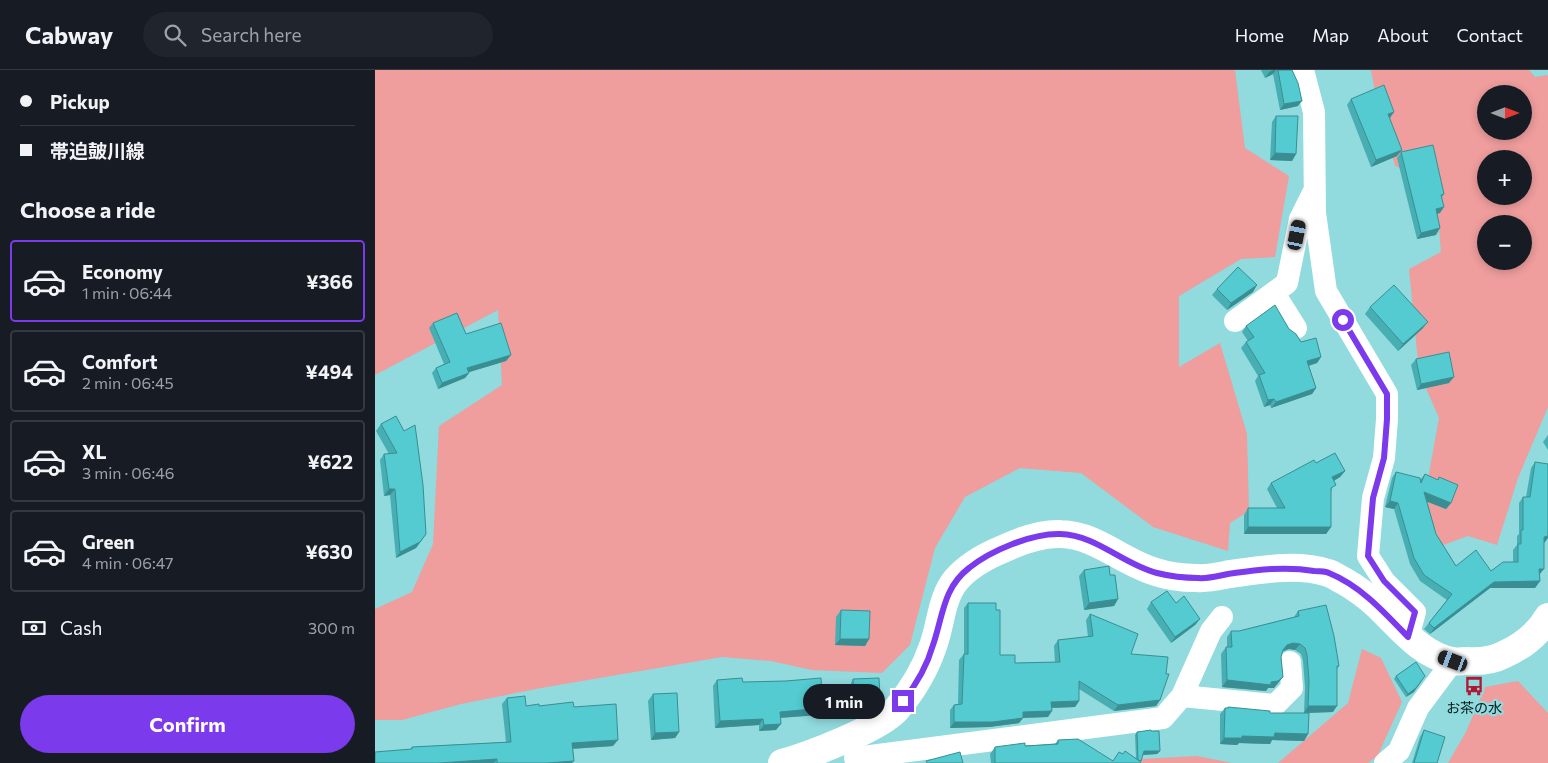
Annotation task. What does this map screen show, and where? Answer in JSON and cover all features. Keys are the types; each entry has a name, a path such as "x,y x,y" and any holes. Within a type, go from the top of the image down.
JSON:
{"street":[{"path":"1303,70 1314,112 1315,213 1326,291 1387,394 1384,458 1373,498 1368,556 1384,581 1415,612 1408,637"},
{"path":"1235,321 1287,283 1300,219 1315,190"},
{"path":"1274,293 1296,328"},
{"path":"853,752 875,724 893,713 912,690 923,671 933,646 948,593 956,580 969,568 988,556 1012,545 1045,535 1073,535 1087,539 1156,573 1199,579 1265,569 1299,568 1328,573 1351,585 1376,604 1408,637 1429,652 1453,661 1482,662 1496,658 1525,643 1542,626 1548,616"},
{"path":"782,763 798,758 853,752 908,757 1163,718 1182,696 1211,631 1222,618"},
{"path":"1385,763 1399,751 1418,708 1453,661"},
{"path":"1182,696 1275,705 1292,688 1290,662"}],"shaded area":[{"path":"375,70 1235,70 1245,148 1289,176 1275,257 1241,259 1179,296 1179,367 1220,343 1247,434 1249,511 1230,523 1228,551 1153,527 1081,473 1020,468 965,497 935,548 910,645 882,673 812,670 771,661 722,657 541,688 461,704 402,720 375,720 375,609 412,592 433,544 439,426 502,385 498,310 375,375"},
{"path":"1371,70 1529,70 1535,77 1548,75 1548,407 1518,478 1497,545 1468,536 1435,548 1424,535 1429,473 1439,418 1419,372 1409,269 1441,252 1437,205 1420,176 1395,166 1376,97"},
{"path":"1362,649 1381,658 1402,702 1378,755 1368,763 1278,763 1348,703"},
{"path":"1518,681 1548,713 1548,763 1448,763 1466,732 1485,687"},
{"path":"1197,756 1232,763 1138,763 1141,759"}],"building":[{"path":"1278,70 1292,70 1298,83 1302,101 1284,104"},
{"path":"1384,85 1394,112 1388,114 1402,150 1376,160 1351,99"},
{"path":"1276,116 1298,116 1296,154 1275,153"},
{"path":"1433,145 1444,194 1441,195 1444,207 1436,209 1440,228 1421,233 1401,152"},
{"path":"1238,267 1257,285 1231,303 1217,289"},
{"path":"1394,285 1428,322 1403,344 1370,307"},
{"path":"1275,305 1289,329 1296,334 1301,342 1316,338 1321,357 1307,361 1316,388 1276,402 1274,399 1268,400 1259,375 1265,373 1246,342 1254,337 1246,326"},
{"path":"457,313 466,334 501,323 511,355 467,368 469,373 442,383 436,368 450,362 433,323"},
{"path":"1449,352 1454,377 1421,384 1416,359"},
{"path":"396,416 404,431 415,425 423,485 426,534 420,542 400,552 395,489 389,489 384,454 397,453 381,424"},
{"path":"1335,453 1345,471 1332,477 1336,485 1331,488 1331,527 1248,527 1248,508 1285,508 1271,483 1314,460 1316,463"},
{"path":"1535,462 1548,464 1548,536 1544,537 1544,569 1539,569 1540,581 1494,582 1434,628 1429,623 1452,594 1424,575 1414,558 1398,503 1390,501 1396,472 1420,478 1421,483 1425,474 1438,480 1439,477 1458,485 1451,503 1424,492 1436,534 1456,566 1476,550 1491,571 1503,562 1518,562 1518,544 1521,544 1521,530 1523,530 1523,497 1530,497"},
{"path":"1109,566 1110,575 1115,575 1118,599 1089,603 1084,570"},
{"path":"1167,591 1176,603 1184,596 1200,619 1175,637 1151,602"},
{"path":"968,603 996,603 996,610 1000,610 1000,655 1015,655 1015,663 1060,662 1058,640 1093,636 1090,614 1138,634 1131,654 1168,657 1166,674 1169,674 1160,700 1118,705 1079,681 1079,701 1051,702 1052,711 1023,712 1023,718 993,722 954,722 954,705 962,704 964,654 968,654"},
{"path":"1326,605 1339,666 1337,666 1337,706 1308,706 1307,655 1305,648 1300,644 1293,643 1287,645 1283,650 1281,657 1283,677 1278,681 1271,682 1271,685 1227,680 1226,647 1232,647 1231,631 1239,631 1299,616 1298,611"},
{"path":"841,610 870,611 869,639 840,639"},
{"path":"1416,662 1425,676 1416,688 1408,694 1396,676"},
{"path":"742,678 743,682 821,678 823,708 780,712 781,724 764,725 763,719 720,721 717,680"},
{"path":"879,678 880,698 854,700 853,679"},
{"path":"677,693 679,732 655,733 653,694"},
{"path":"525,696 526,706 573,702 574,707 616,704 618,740 572,743 574,761 497,763 497,759 439,763 375,763 375,752 412,749 412,747 511,742 507,698"},
{"path":"1225,708 1270,711 1270,713 1309,713 1308,734 1275,733 1274,737 1242,736 1242,738 1224,738"},
{"path":"1424,730 1445,737 1437,763 1414,763"},
{"path":"1159,731 1160,751 1144,751 1141,761 1138,760 1137,732"},
{"path":"1078,739 1113,761 1119,752 1123,754 1125,751 1141,762 995,763 995,747 1025,743 1025,746 1058,744 1058,740"},
{"path":"960,752 963,763 927,763 926,761"}],"place":[{"name":"お茶の水","path":"1474,686"}],"route":[{"path":"903,701 923,671 933,646 948,593 956,580 969,568 988,556 1012,545 1045,535 1073,535 1087,539 1156,573 1199,579 1265,569 1299,568 1328,573 1351,585 1376,604 1408,637 1415,612 1384,581 1368,556 1370,516 1384,458 1387,394 1343,320"}]}
